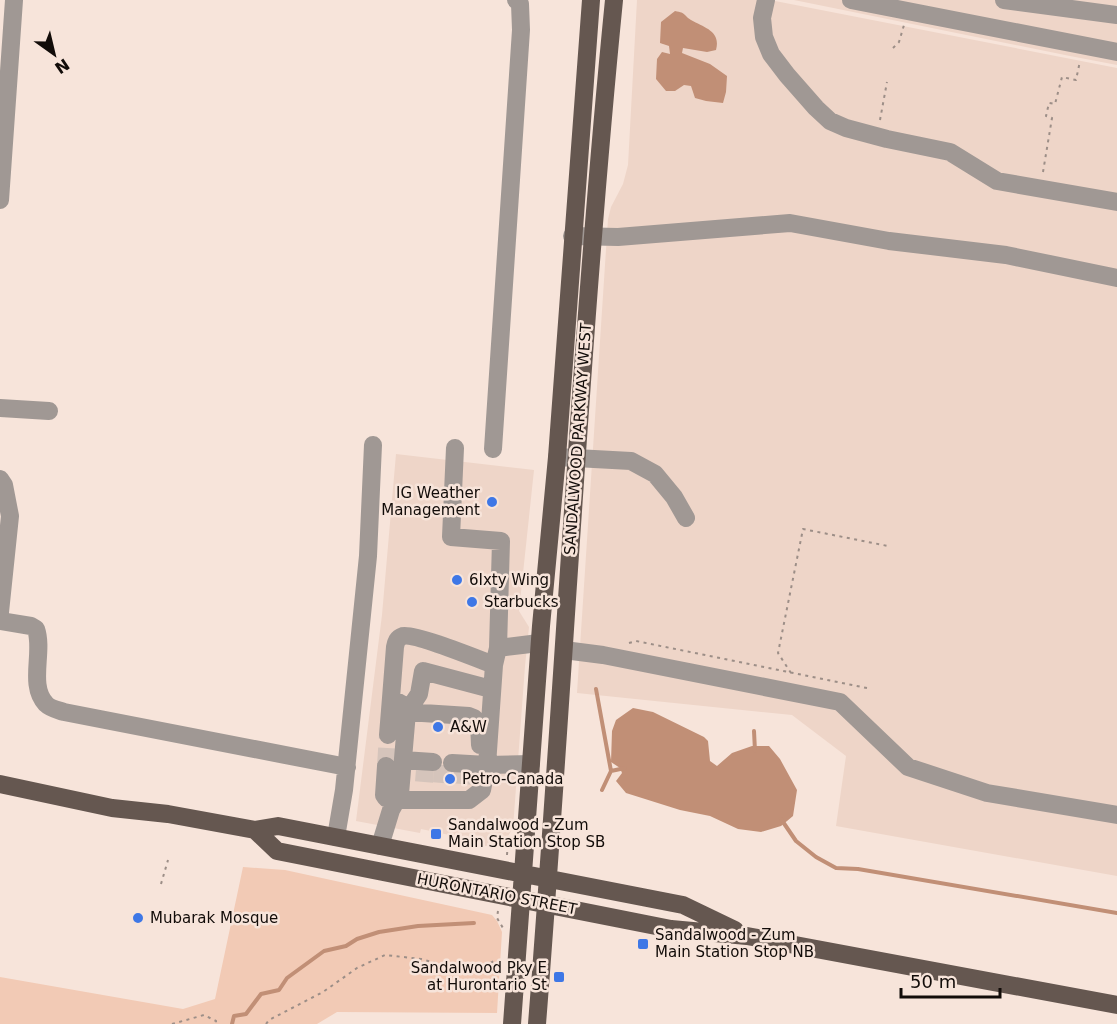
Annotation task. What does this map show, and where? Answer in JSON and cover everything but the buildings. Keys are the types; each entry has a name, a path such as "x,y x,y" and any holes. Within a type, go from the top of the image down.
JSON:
{"main road":[{"name":"SANDALWOOD PARKWAY WEST","path":"512,1024 539,643 557,457 591,0"},
{"name":"SANDALWOOD PARKWAY WEST","path":"537,1024 592,237 600,131 614,0"},
{"name":"HURONTARIO STREET","path":"0,784 112,808 168,814 255,831 278,826 683,906 747,936"},
{"name":"HURONTARIO STREET","path":"255,831 277,851 670,929 747,936 1117,1005"}],"street":[{"path":"0,200 14,0"},
{"path":"493,449 521,30 520,4 516,0"},
{"path":"766,0 762,18 764,37 771,54 816,108 830,121 846,128 887,139 950,152 997,181 1117,202"},
{"path":"851,0 1117,52"},
{"path":"1004,0 1117,15"},
{"path":"572,236 618,237 790,223 890,241 1006,255 1117,278"},
{"path":"0,408 49,411"},
{"path":"336,837 347,767 368,556 373,446"},
{"path":"455,448 451,537 501,541 496,656 491,689 487,762 482,790 469,800 460,777"},
{"path":"557,457 631,461 655,474 674,497 686,518"},
{"path":"0,479 4,485 10,516 0,612"},
{"path":"0,621 32,626 36,629 39,692 45,704 52,708 347,767"},
{"path":"388,735 397,640 404,636 496,656 539,643"},
{"path":"380,846 391,810 401,788 395,763 408,710 421,689 422,639"},
{"path":"564,650 603,654 840,702 908,767 987,793 1117,815"},
{"path":"423,671 491,689"},
{"path":"391,698 408,710 474,718 479,723 480,748 487,762"},
{"path":"397,800 430,780 460,777 487,762 531,764"},
{"path":"395,763 430,780"}],"path":[{"path":"1043,176 1052,118 1046,116 1049,103 1055,104 1062,77 1076,80 1080,59"},
{"path":"878,127 887,82"},
{"path":"791,672 778,653 803,529 888,546"},
{"path":"627,644 636,641 867,688"},
{"path":"161,884 168,860"},
{"path":"266,1024 269,1020 323,992 357,968 385,955 421,959 461,970 478,970 494,961 503,960"},
{"path":"172,1024 204,1015 216,1021 216,1024"}],"shaded area":[{"path":"637,0 770,0 1117,68 1117,876 836,826 846,756 792,715 577,693 608,219 611,207 623,184 628,165"},
{"path":"794,0 1117,0 1117,65 1070,56"},
{"path":"675,11 683,13 714,34 716,50 707,52 683,48 682,53 710,64 727,76 723,103 695,98 691,86 684,85 675,91 666,91 656,79 657,59 662,52 670,54 669,46 660,43 661,22"},
{"path":"396,454 534,470 519,611 529,627 513,828 508,836 496,845 484,846 459,841 459,837 421,829 420,833 356,821 382,615"},
{"path":"633,708 653,712 704,737 708,741 710,761 717,766 732,753 752,746 769,746 780,759 797,790 793,816 781,826 761,832 738,829 710,816 680,810 626,793 616,781 622,773 620,768 611,762 612,731 616,720"},
{"path":"243,867 285,870 492,915 502,932 497,1013 337,1012 317,1024 0,1024 0,977 183,1009 215,999"}],"waterway":[{"path":"596,689 611,771"},
{"path":"754,731 755,751"},
{"path":"602,790 611,771 625,768"},
{"path":"781,819 796,841 816,857 836,868 858,869 1117,913"},
{"path":"232,1024 234,1016 246,1014 261,994 279,990 287,978 324,951 346,946 357,939 379,932 418,926 474,923"}],"tunnel":[{"path":"386,766 388,735"},
{"path":"442,783 444,762"},
{"path":"424,782 425,770"},
{"path":"462,784 463,772"}],"place":[{"name":"IG Weather Management","path":"492,502"},
{"name":"6Ixty Wing","path":"457,580"},
{"name":"Starbucks","path":"472,602"},
{"name":"A&W","path":"438,727"},
{"name":"Petro-Canada","path":"450,779"},
{"name":"Sandalwood - Zum Main Station Stop SB","path":"436,834"},
{"name":"Mubarak Mosque","path":"138,918"},
{"name":"Sandalwood - Zum Main Station Stop NB","path":"643,944"},
{"name":"Sandalwood Pky E at Hurontario St","path":"559,977"}]}
